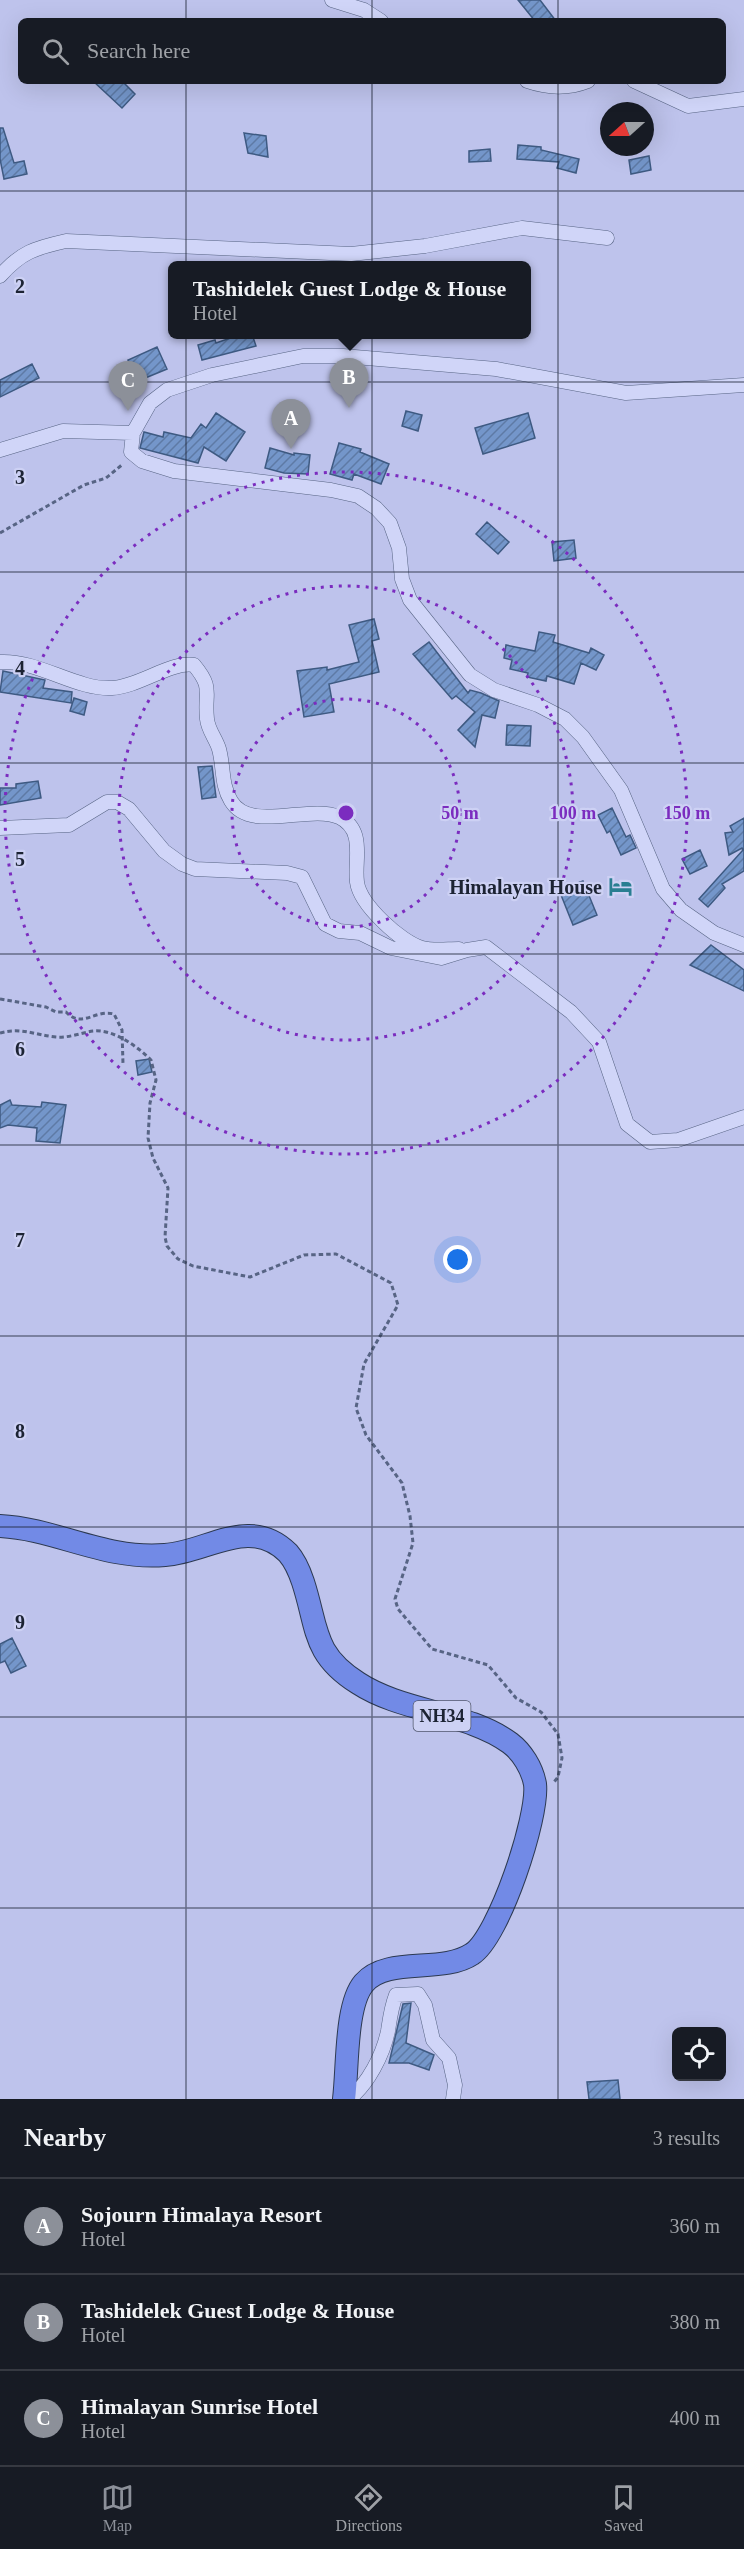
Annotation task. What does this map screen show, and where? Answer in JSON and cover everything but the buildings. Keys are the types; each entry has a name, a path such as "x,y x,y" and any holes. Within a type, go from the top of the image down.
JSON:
{"highway":[{"name":"NH34","path":"0,1526 114,1554 148,1557 199,1549 231,1537 252,1534 271,1541 289,1554 300,1574 314,1630 321,1647 338,1671 365,1688 482,1729 509,1742 521,1753 530,1768 536,1798 529,1835 487,1938 472,1954 456,1960 432,1967 410,1966 378,1972 365,1981 353,1998 346,2099"}],"street":[{"path":"332,0 364,10 376,18"},
{"path":"536,84 574,86 580,84"},
{"path":"640,84 688,106 744,99"},
{"path":"0,276 15,259 35,248 66,241 351,254 424,246 522,228 607,238"},
{"path":"744,385 626,393 496,369 343,356 303,356 212,375 167,390 150,403 133,433 131,452 142,461 174,471 331,490 358,496 376,508 390,523 396,540 402,579 410,600 470,675 494,690 538,705 565,719 584,737 621,790 663,889 681,910 714,933 744,945"},
{"path":"0,450 63,430 133,433"},
{"path":"0,662 31,666 72,680 111,688 146,680 184,663 194,665 206,679 209,696 207,722 219,747 223,783 232,803 244,814 257,816 312,813 338,816 350,824 357,837 357,884 367,905 398,935 422,948 467,950"},
{"path":"0,828 69,825 107,802 117,802 129,809 164,851 182,864 195,869 287,873 302,877 325,924 339,931 360,933 391,948 441,958 486,947 571,1012 599,1042 627,1124 650,1142 678,1140 744,1117"},
{"path":"346,2099 358,2092 380,2056 388,2031 390,2010 396,1995 406,1992 418,1994 425,2005 433,2040 449,2058 455,2085 453,2099"}],"path":[{"path":"0,533 84,485 106,478 123,465 131,452"},
{"path":"0,999 46,1007 82,1019 104,1011 114,1014 122,1030 123,1064"},
{"path":"0,1033 16,1029 63,1037 97,1031 122,1039 145,1054 154,1066 156,1080 150,1103 148,1138 153,1158 168,1188 165,1237 167,1245 178,1259 193,1266 250,1277 304,1255 336,1254 391,1283 398,1305 364,1364 359,1381 356,1408 366,1435 402,1483 410,1516 413,1543 395,1599 398,1609 432,1649 488,1665 516,1698 541,1712 558,1734 562,1758 558,1777 536,1798"}],"place":[{"name":"Tashidelek Guest Lodge & House","path":"349,408"},
{"name":"Himalayan Sunrise Hotel","path":"128,411"},
{"name":"Sojourn Himalaya Resort","path":"291,449"},
{"name":"Himalayan House","path":"620,887"}]}
